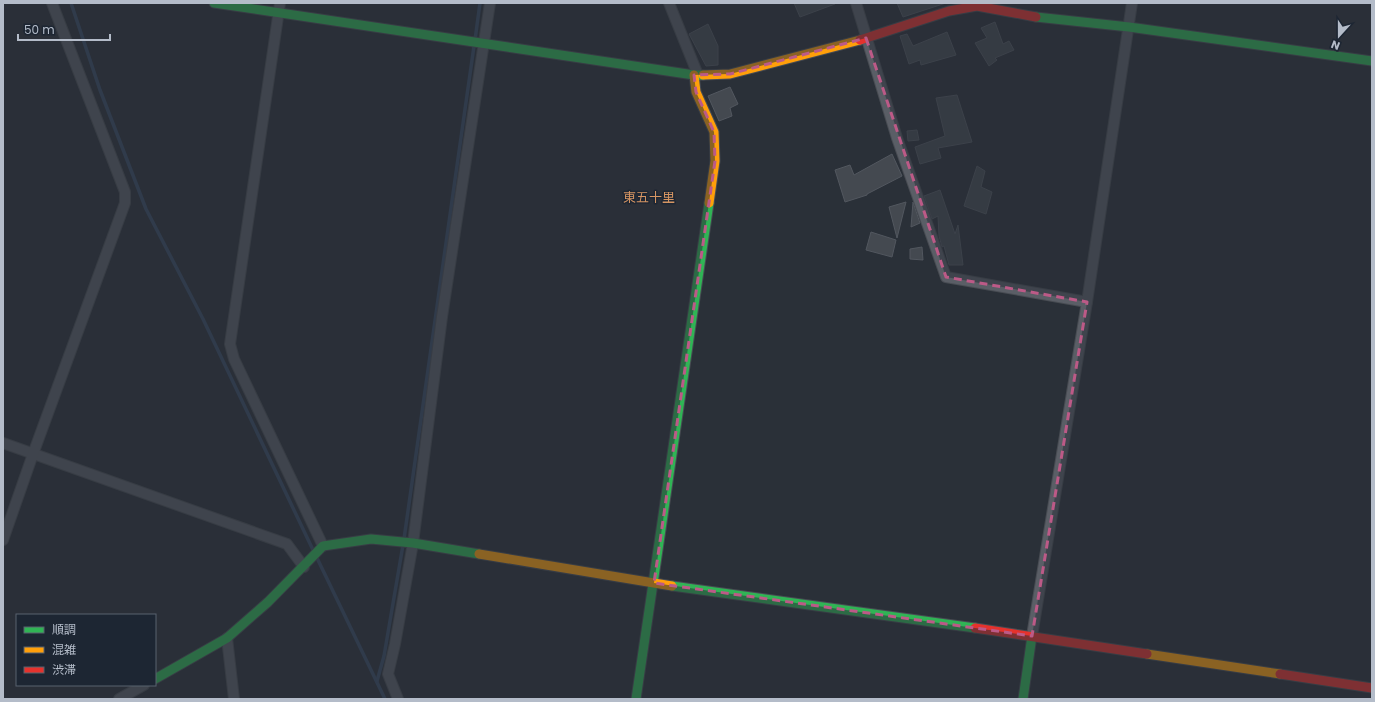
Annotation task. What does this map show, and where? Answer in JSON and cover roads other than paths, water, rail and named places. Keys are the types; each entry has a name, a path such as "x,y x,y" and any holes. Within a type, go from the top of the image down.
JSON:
{"street":[{"path":"3,540 125,204 125,192 52,3"},
{"path":"214,3 279,8 485,43 696,75 730,74 866,38 949,11 959,6 977,6 1022,16 1129,27 1372,61"},
{"path":"398,699 388,674 395,644 413,543 442,318 490,3"},
{"path":"636,699 715,161 714,132 696,92 696,75 669,3"},
{"path":"856,3 897,138 946,277 1087,302"},
{"path":"1023,699 1087,302 1132,3"},
{"path":"279,8 230,344 234,358 323,546"},
{"path":"3,443 287,544 304,567"},
{"path":"156,678 227,638 268,602 323,546 371,539 413,543 654,583 1032,636 1372,688"},
{"path":"227,638 234,699"},
{"path":"119,699 142,686"}],"waterway":[{"path":"71,3 100,90 146,209 203,319 313,550"},
{"path":"475,40 480,3"},
{"path":"404,539 474,46"},
{"path":"377,681 384,656 403,545"},
{"path":"317,558 385,699"}],"district":[{"name":"東五十里","path":"649,197"}]}
